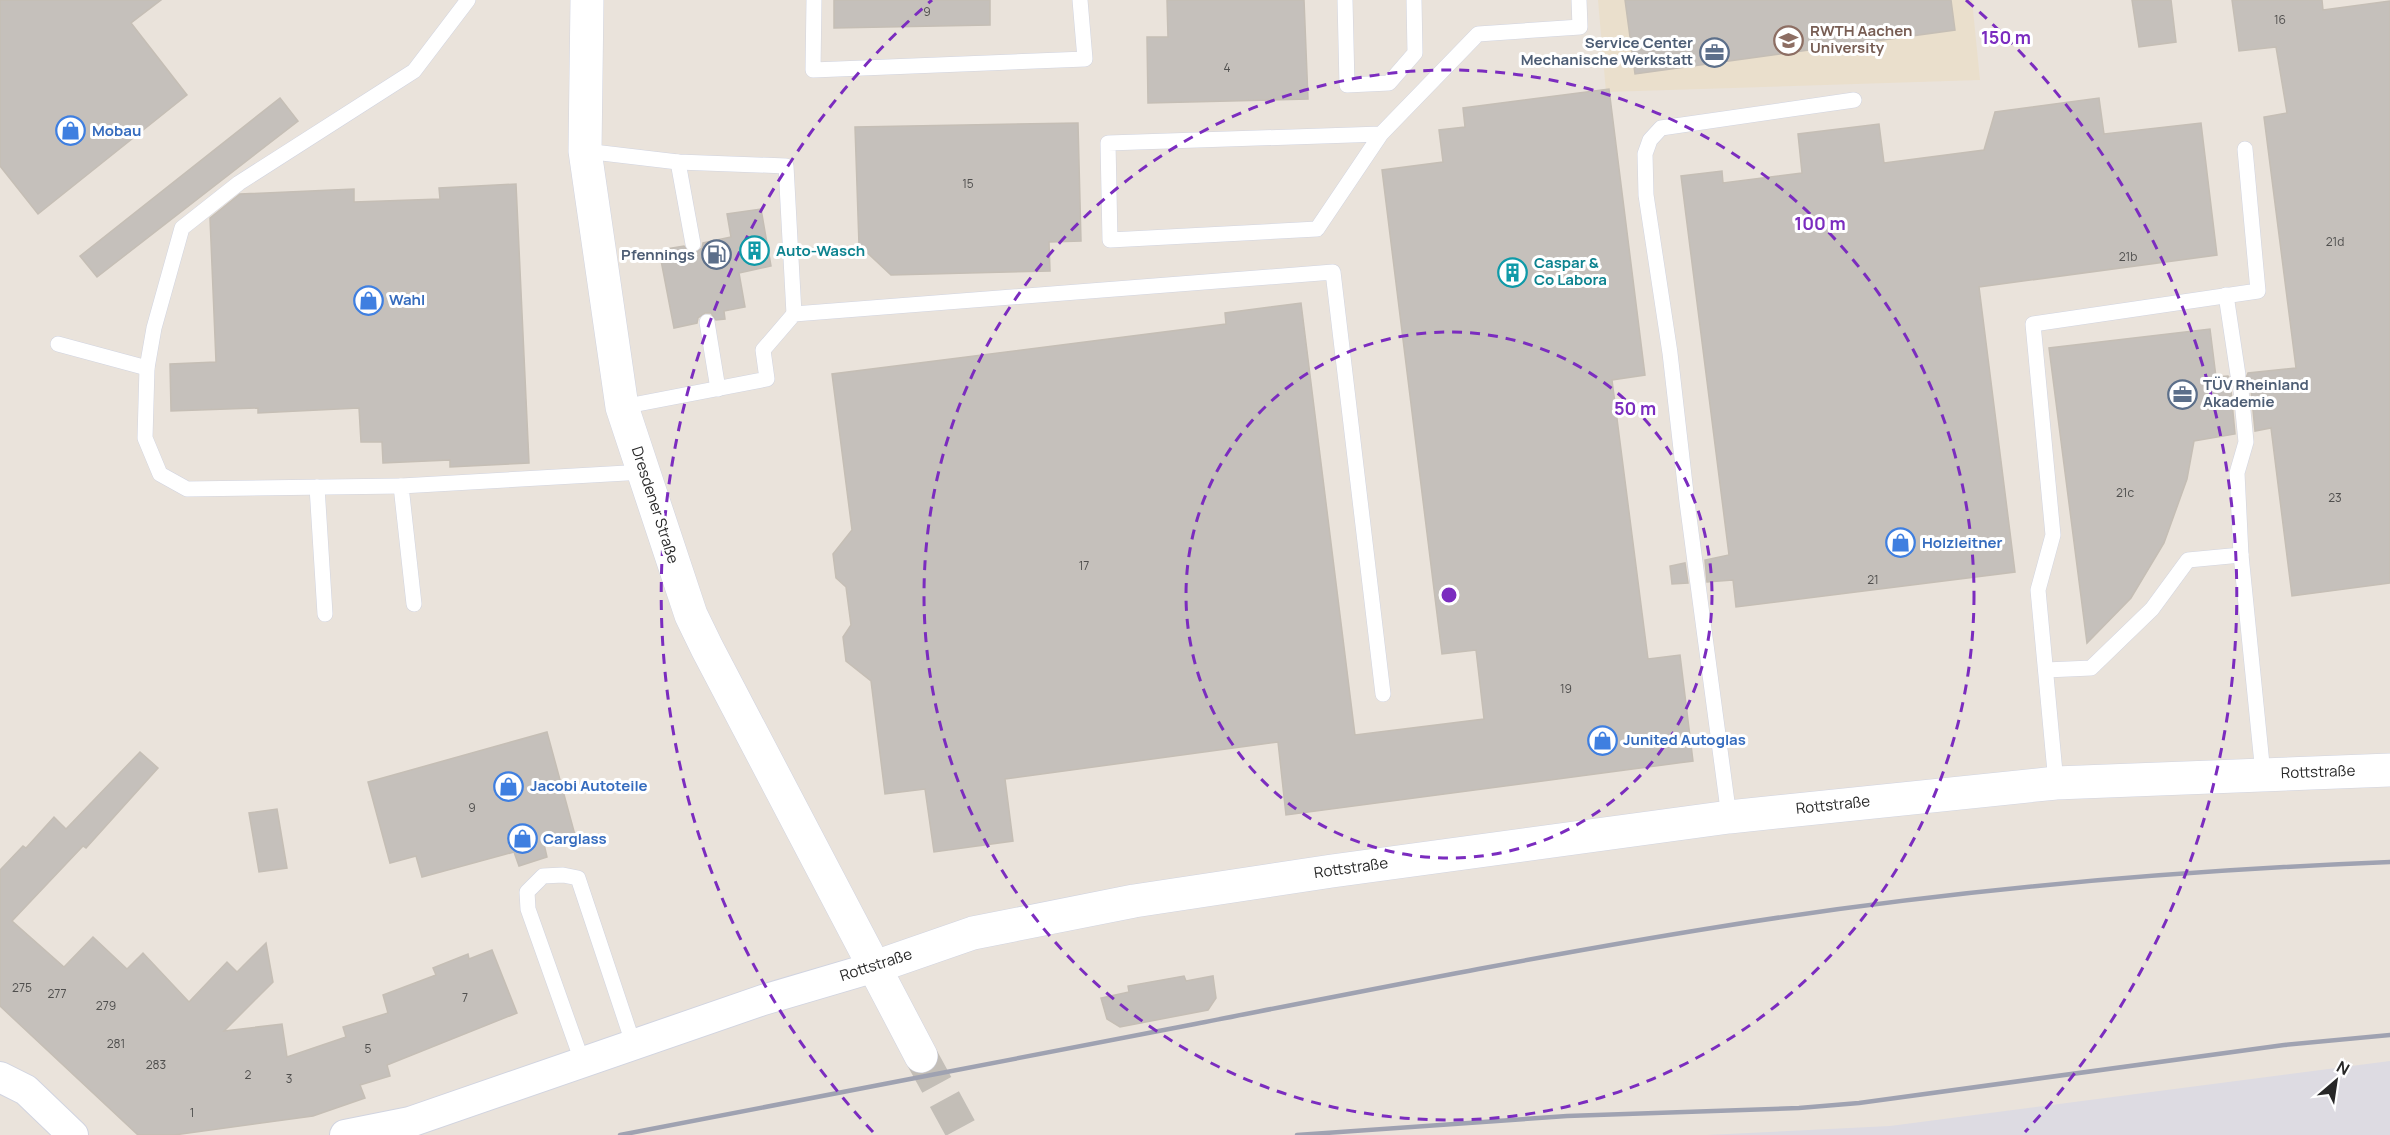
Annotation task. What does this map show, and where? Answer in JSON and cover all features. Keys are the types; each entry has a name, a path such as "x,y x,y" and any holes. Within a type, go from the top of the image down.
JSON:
{"street":[{"name":"Dresdener Straße","path":"587,0 585,151 622,407 691,615 706,648 921,1056"},
{"name":"Rottstraße","path":"345,1135 410,1122 633,1043 763,1000 876,967 973,933 1134,901 1332,871 1729,817 2056,783 2390,770"},
{"path":"0,1077 26,1090 73,1135"}],"lane":[{"path":"468,0 414,71 238,183 182,228 154,328 147,368 146,438 160,474 187,489 401,486 644,472"},
{"path":"814,0 813,70 1085,59 1080,0"},
{"path":"1345,0 1347,85 1389,83 1415,53 1414,0"},
{"path":"1381,134 1108,143 1110,240 1317,229 1381,134 1478,34 1580,27 1579,0"},
{"path":"1729,817 1687,502 1670,352 1646,195 1645,154 1650,140 1661,128 1854,100"},
{"path":"2056,783 2038,590 2053,535 2033,324 2258,291 2245,149"},
{"path":"585,151 678,162 786,166 794,314 763,350 767,379 622,407"},
{"path":"678,162 693,244"},
{"path":"794,314 1333,272 1383,694"},
{"path":"2226,295 2240,382 2246,442 2238,473 2241,555 2263,774"},
{"path":"707,322 718,389"},
{"path":"58,344 147,368"},
{"path":"401,486 414,604"},
{"path":"317,487 325,614"},
{"path":"2046,670 2091,668 2152,609 2188,560 2241,555"},
{"path":"582,1061 528,909 527,892 543,876 563,875 578,878 633,1043"}],"shaded area":[{"name":"RWTH Aachen University","path":"1598,0 1972,0 1980,80 1606,92"},
{"path":"2390,1061 2390,1135 1706,1135 1890,1126"}],"building":[{"name":"Mobau","path":"0,0 161,0 131,23 187,95 38,214 0,166"},
{"path":"834,0 990,0 990,25 834,28"},
{"path":"1167,0 1304,0 1308,99 1148,103 1147,37 1168,37"},
{"name":"Service Center Mechanische Werkstatt","path":"1625,0 1951,0 1955,30 1635,74"},
{"path":"2132,0 2171,0 2176,42 2139,47"},
{"path":"2232,0 2322,0 2323,10 2390,1 2390,583 2292,596 2271,428 2255,431 2251,389 2245,381 2248,373 2296,368 2264,117 2287,113 2276,47 2239,51"},
{"path":"1609,89 1645,375 1612,380 1648,659 1680,655 1693,761 1286,815 1278,742 1005,779 1013,841 934,852 925,789 885,794 871,681 846,661 843,637 851,625 846,587 836,578 833,554 852,530 832,374 1226,324 1225,313 1301,303 1355,735 1484,719 1476,650 1442,654 1382,170 1443,162 1439,130 1465,127 1463,108"},
{"path":"280,98 298,121 97,277 80,256"},
{"path":"2099,98 2104,134 2201,123 2217,255 1979,287 2015,572 1736,607 1733,580 1707,582 1705,560 1729,555 1681,176 1722,171 1723,183 1802,173 1798,134 1879,124 1884,163 1984,150 1995,112"},
{"path":"1078,123 1081,241 1049,242 1050,271 891,275 859,245 855,127"},
{"name":"Wahl","path":"516,184 529,463 450,467 450,460 383,463 382,442 361,442 359,408 258,413 258,408 171,411 170,364 216,362 210,218 240,194 354,189 354,202 440,199 439,188"},
{"path":"761,209 771,266 739,273 745,307 724,311 725,319 716,320 711,313 705,313 698,318 697,323 674,328 659,250 684,246 689,253 695,253 702,248 703,243 731,237 727,214"},
{"path":"2210,329 2216,377 2228,376 2234,384 2231,391 2235,434 2194,441 2187,479 2164,543 2131,598 2087,643 2049,348"},
{"path":"1685,563 1688,583 1672,584 1670,566"},
{"path":"547,732 575,835 544,844 547,857 519,866 514,852 422,877 416,856 390,863 368,782"},
{"path":"140,752 158,768 86,848 83,846 12,921 64,967 93,937 127,969 143,953 189,1002 227,962 237,972 266,943 273,982 224,1031 282,1024 287,1057 346,1037 343,1027 388,1013 383,995 436,975 433,968 468,954 469,959 492,950 517,1013 387,1065 390,1076 360,1085 365,1098 313,1116 174,1135 138,1135 0,1006 0,870 23,846 26,848 54,817 66,829"},
{"path":"277,809 287,868 259,872 249,813"},
{"path":"1184,976 1186,981 1213,976 1216,998 1208,1010 1120,1027 1107,1019 1101,998 1129,992 1128,986"}],"tunnel":[{"path":"921,1056 964,1135"}],"railway":[{"path":"620,1135 1456,973 1801,914 2053,884 2221,871 2390,862"},
{"path":"1297,1135 1567,1116 1799,1108 1859,1103 2284,1045 2390,1035"}],"place":[{"name":"RWTH Aachen University","path":"1789,40"},
{"name":"Service Center Mechanische Werkstatt","path":"1714,52"},
{"name":"Mobau","path":"71,131"},
{"name":"Auto-Wasch","path":"755,251"},
{"name":"Pfennings","path":"716,255"},
{"name":"Caspar & Co Labora","path":"1513,272"},
{"name":"Wahl","path":"368,300"},
{"name":"TÜV Rheinland Akademie","path":"2182,394"},
{"name":"Holzleitner","path":"1901,543"},
{"name":"Junited Autoglas","path":"1602,740"},
{"name":"Jacobi Autoteile","path":"509,786"},
{"name":"Carglass","path":"522,839"}]}
